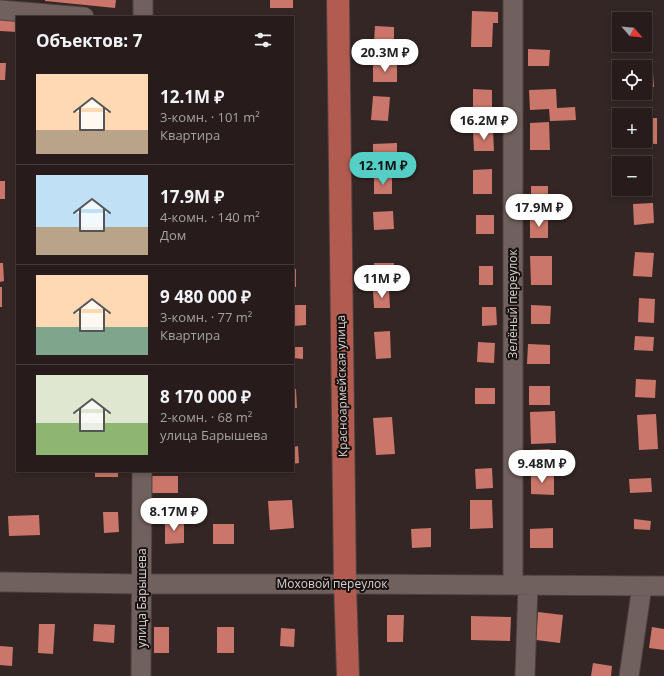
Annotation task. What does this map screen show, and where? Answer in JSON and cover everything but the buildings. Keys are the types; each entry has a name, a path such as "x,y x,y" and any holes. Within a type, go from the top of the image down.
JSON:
{"main road":[{"name":"Красноармейская улица","path":"338,0 344,584 348,676"}],"street":[{"path":"143,0 143,16"},
{"name":"Зелёный переулок","path":"513,0 521,585 525,676"},
{"path":"0,10 72,16"},
{"name":"улица Барышева","path":"141,676 142,472"},
{"name":"Моховой переулок","path":"0,582 664,586"},
{"path":"629,676 642,586"}]}
